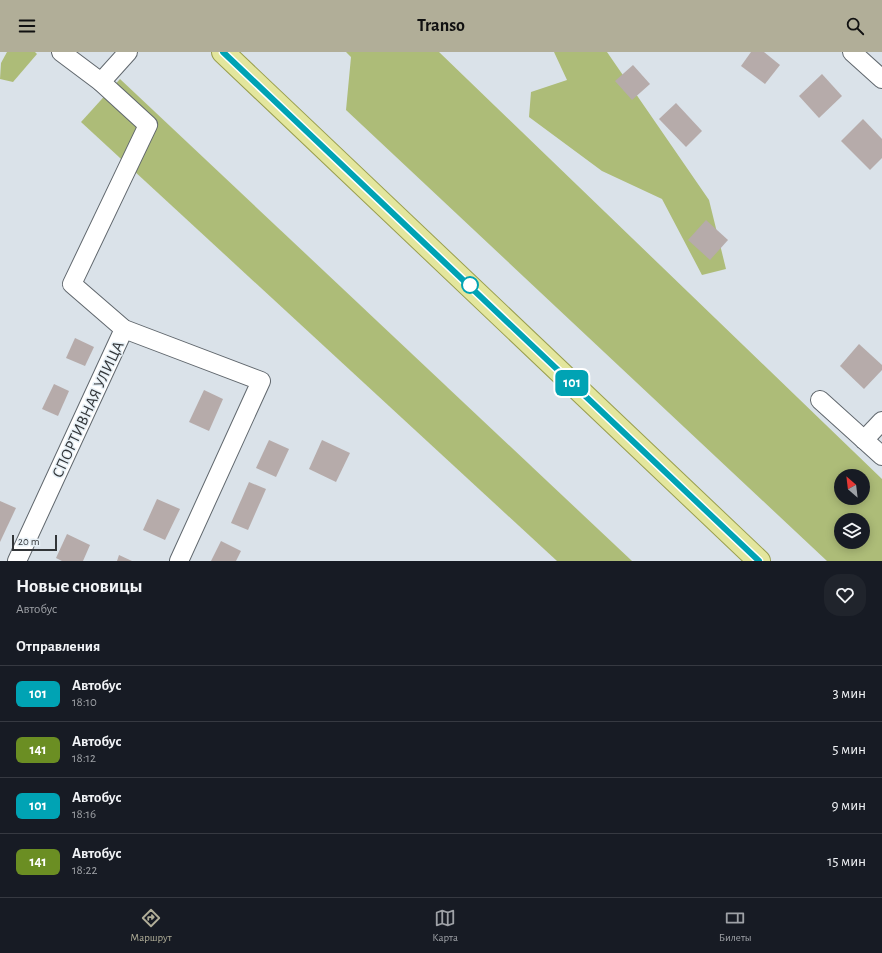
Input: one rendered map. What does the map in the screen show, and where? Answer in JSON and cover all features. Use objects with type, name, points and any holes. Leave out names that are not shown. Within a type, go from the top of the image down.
[{"type":"main road","points":[[223,52],[759,561]]},
{"type":"street","points":[[61,52],[102,82],[148,125],[72,284],[124,329]]},
{"type":"street","points":[[102,82],[128,52]]},
{"type":"street","points":[[852,52],[882,79]]},
{"type":"street","name":"СПОРТИВНАЯ УЛИЦА","points":[[17,561],[124,329],[261,381],[180,561]]},
{"type":"street","points":[[820,400],[882,456]]},
{"type":"street","points":[[864,440],[882,421]]},
{"type":"green space","points":[[7,52],[35,52],[37,54],[13,82],[0,79],[1,63]]},
{"type":"green space","points":[[346,52],[439,52],[882,479],[882,561],[827,561],[346,110],[351,57]]},
{"type":"green space","points":[[554,52],[607,52],[709,200],[726,269],[702,275],[662,199],[602,171],[529,117],[531,92],[567,80]]},
{"type":"green space","points":[[120,79],[632,561],[557,561],[81,122]]},
{"type":"building","points":[[751,52],[764,52],[780,65],[765,84],[741,66]]},
{"type":"building","points":[[633,65],[650,84],[632,100],[615,81]]},
{"type":"building","points":[[822,74],[842,96],[819,118],[799,96]]},
{"type":"building","points":[[676,103],[702,131],[686,147],[659,119]]},
{"type":"building","points":[[863,119],[882,139],[882,158],[870,170],[841,141]]},
{"type":"building","points":[[706,220],[728,240],[710,260],[688,240]]},
{"type":"building","points":[[75,338],[94,347],[85,366],[66,358]]},
{"type":"building","points":[[859,344],[882,365],[882,370],[864,389],[840,366]]},
{"type":"building","points":[[54,384],[69,391],[58,416],[42,409]]},
{"type":"building","points":[[204,390],[223,399],[209,431],[189,422]]},
{"type":"building","points":[[269,440],[289,449],[276,477],[256,468]]},
{"type":"building","points":[[322,440],[350,453],[336,482],[309,469]]},
{"type":"building","points":[[249,482],[266,489],[248,530],[231,523]]},
{"type":"building","points":[[157,499],[180,509],[165,540],[143,530]]},
{"type":"building","points":[[0,501],[16,508],[0,542]]},
{"type":"building","points":[[67,534],[90,545],[83,561],[62,561],[56,558]]},
{"type":"building","points":[[221,541],[241,551],[236,561],[211,561]]},
{"type":"building","points":[[119,555],[132,561],[117,561]]},
{"type":"bus line","name":"101","points":[[223,52],[759,561]]}]
